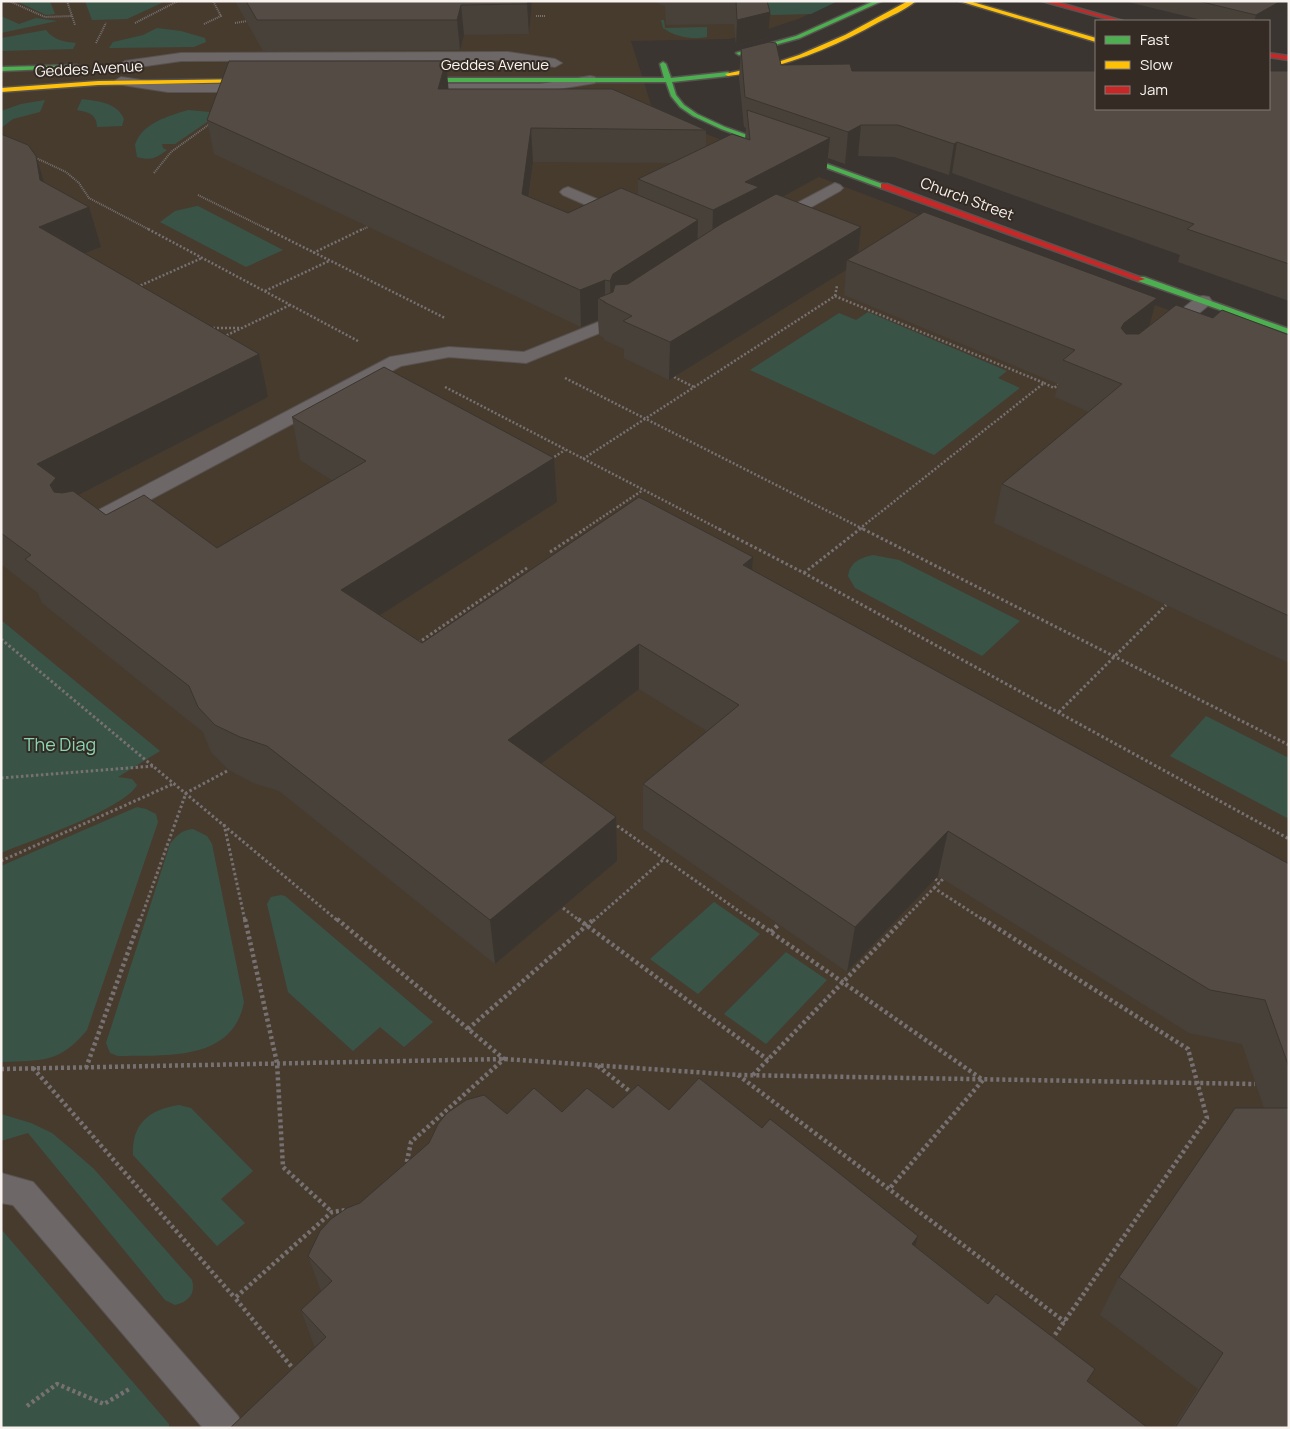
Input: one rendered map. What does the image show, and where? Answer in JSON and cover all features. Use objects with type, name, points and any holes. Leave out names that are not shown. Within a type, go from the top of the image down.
[{"type":"street","points":[[729,55],[798,37],[879,1]]},
{"type":"street","points":[[590,80],[668,80],[735,73],[794,60],[855,34],[913,1]]},
{"type":"street","points":[[962,1],[1095,40]]},
{"type":"street","points":[[1043,6],[1115,20]]},
{"type":"street","points":[[1043,6],[1095,26]]},
{"type":"street","points":[[1270,55],[1289,58]]},
{"type":"street","name":"Church Street","points":[[678,61],[657,63],[668,80],[673,96],[679,103],[700,117],[723,128],[1289,332]]},
{"type":"street","name":"Geddes Avenue","points":[[1,69],[90,66]]},
{"type":"street","name":"Geddes Avenue","points":[[1,90],[61,83],[119,81]]},
{"type":"lane","points":[[120,66],[181,57],[508,56],[560,63]]},
{"type":"lane","points":[[398,84],[540,88],[590,80]]},
{"type":"lane","points":[[119,81],[168,88],[276,84]]},
{"type":"lane","points":[[762,228],[835,188]]},
{"type":"lane","points":[[568,192],[639,223]]},
{"type":"lane","points":[[1151,342],[1203,301]]},
{"type":"lane","points":[[77,530],[396,361],[449,352],[526,358],[606,324]]},
{"type":"lane","points":[[1,1188],[22,1192],[226,1428]]},
{"type":"path","points":[[9,1],[45,17],[72,16]]},
{"type":"path","points":[[67,1],[75,25]]},
{"type":"path","points":[[135,23],[178,1]]},
{"type":"path","points":[[212,26],[202,26],[222,16],[213,1]]},
{"type":"path","points":[[536,16],[545,16]]},
{"type":"path","points":[[229,24],[247,21]]},
{"type":"path","points":[[94,46],[106,23]]},
{"type":"path","points":[[154,173],[164,158],[211,123]]},
{"type":"path","points":[[313,253],[368,227]]},
{"type":"path","points":[[129,291],[202,258]]},
{"type":"path","points":[[265,292],[329,261]]},
{"type":"path","points":[[583,458],[835,296],[837,286]]},
{"type":"path","points":[[835,296],[1054,388],[1061,382]]},
{"type":"path","points":[[217,340],[290,305]]},
{"type":"path","points":[[202,331],[210,327],[241,328]]},
{"type":"path","points":[[674,377],[694,387]]},
{"type":"path","points":[[1044,383],[804,573],[1289,839]]},
{"type":"path","points":[[549,460],[566,450]]},
{"type":"path","points":[[550,552],[643,490]]},
{"type":"path","points":[[863,528],[1289,745]]},
{"type":"path","points":[[416,644],[527,568]]},
{"type":"path","points":[[1059,712],[1166,605]]},
{"type":"path","points":[[1,639],[154,766],[176,782],[186,793],[504,1060]]},
{"type":"path","points":[[1,778],[154,766]]},
{"type":"path","points":[[86,1068],[186,793],[229,770]]},
{"type":"path","points":[[1,861],[176,782]]},
{"type":"path","points":[[608,820],[983,1080]]},
{"type":"path","points":[[224,823],[277,1063],[283,1167],[332,1212]]},
{"type":"path","points":[[468,1030],[664,859]]},
{"type":"path","points":[[753,1075],[942,880],[935,879]]},
{"type":"path","points":[[934,888],[1188,1049],[1207,1118],[1049,1344]]},
{"type":"path","points":[[562,908],[768,1060]]},
{"type":"path","points":[[770,932],[779,924]]},
{"type":"path","points":[[405,1176],[410,1142],[504,1060]]},
{"type":"path","points":[[1,1069],[504,1060],[738,1075],[1255,1084]]},
{"type":"path","points":[[597,1065],[633,1094]]},
{"type":"path","points":[[32,1068],[235,1298],[298,1374]]},
{"type":"path","points":[[738,1075],[1065,1322]]},
{"type":"path","points":[[890,1188],[983,1080]]},
{"type":"path","points":[[235,1298],[332,1212],[351,1209]]},
{"type":"path","points":[[27,1406],[56,1384],[104,1404],[136,1385],[167,1359]]},
{"type":"shaded area","points":[[1,1],[835,1],[801,18],[760,32],[729,39],[631,41],[654,114],[1289,356],[1289,1428],[1,1428]]},
{"type":"green space","points":[[16,1],[50,1],[55,14],[46,15]]},
{"type":"green space","points":[[85,1],[166,1],[127,19],[92,20]]},
{"type":"green space","points":[[767,1],[838,1],[811,14],[771,15]]},
{"type":"green space","points":[[1,16],[19,24],[36,18],[57,21],[1,33]]},
{"type":"green space","points":[[661,20],[664,20],[665,28],[707,27],[707,37],[690,38],[673,34],[663,28]]},
{"type":"green space","points":[[157,28],[181,31],[205,38],[206,42],[194,47],[109,48],[113,42],[143,35]]},
{"type":"green space","points":[[46,30],[56,38],[76,43],[73,49],[1,51],[1,38]]},
{"type":"green space","points":[[82,99],[107,104],[117,109],[124,119],[122,126],[97,127],[94,116],[77,110]]},
{"type":"green space","points":[[45,100],[40,112],[13,119],[1,128],[1,111],[21,104]]},
{"type":"green space","points":[[188,110],[210,112],[213,118],[175,144],[162,144],[163,148],[167,150],[156,157],[146,159],[137,157],[135,145],[144,131],[157,122]]},
{"type":"green space","points":[[198,206],[283,250],[246,267],[160,222],[175,211]]},
{"type":"green space","points":[[868,312],[1007,371],[998,378],[1020,388],[934,455],[750,370],[839,313],[856,320]]},
{"type":"green space","points":[[873,555],[899,560],[1020,621],[982,656],[855,588],[848,576],[851,567],[860,559]]},
{"type":"green space","name":"The Diag","points":[[1,620],[160,751],[118,777],[132,779],[137,785],[129,794],[114,804],[75,824],[1,853]]},
{"type":"green space","points":[[1206,716],[1289,758],[1289,819],[1170,756]]},
{"type":"green space","points":[[137,807],[156,814],[158,822],[87,1030],[68,1049],[58,1055],[39,1060],[1,1062],[1,866]]},
{"type":"green space","points":[[193,829],[207,836],[212,844],[244,1002],[237,1022],[226,1036],[212,1045],[195,1051],[176,1054],[118,1056],[110,1053],[106,1043],[170,844],[180,834]]},
{"type":"green space","points":[[285,896],[433,1022],[404,1047],[380,1027],[353,1051],[288,992],[267,904],[271,897]]},
{"type":"green space","points":[[714,902],[760,934],[698,994],[650,959]]},
{"type":"green space","points":[[786,952],[827,980],[766,1044],[724,1014]]},
{"type":"green space","points":[[179,1105],[191,1108],[253,1171],[221,1199],[245,1223],[217,1246],[133,1155],[135,1135],[144,1120],[168,1107]]},
{"type":"green space","points":[[1,1114],[31,1123],[52,1133],[94,1169],[192,1280],[193,1289],[190,1297],[184,1302],[175,1305],[165,1300],[28,1133],[1,1141]]},
{"type":"green space","points":[[1,1229],[169,1424],[169,1428],[1,1428]]},
{"type":"building","points":[[246,1],[528,1],[527,4],[461,5],[457,20],[257,20]]},
{"type":"building","points":[[736,1],[767,1],[770,12],[737,20]]},
{"type":"building","points":[[1198,1],[1281,1],[1256,15]]},
{"type":"building","points":[[769,42],[776,43],[781,65],[850,64],[852,71],[1095,71],[1095,110],[1270,110],[1270,71],[1289,71],[1289,264],[1187,229],[1194,224],[957,142],[954,144],[898,125],[861,125],[848,132],[745,97],[741,49]]},
{"type":"building","points":[[229,61],[446,61],[438,89],[612,89],[706,130],[531,128],[522,194],[568,213],[621,188],[698,220],[613,274],[610,281],[605,280],[580,290],[207,120]]},
{"type":"building","points":[[747,110],[830,138],[745,182],[759,187],[713,210],[638,179],[732,134],[750,140]]},
{"type":"building","points":[[1,134],[28,145],[36,156],[40,180],[89,207],[39,227],[259,354],[37,464],[56,478],[50,485],[54,492],[73,491],[106,515],[144,495],[217,548],[366,461],[292,417],[384,367],[554,458],[341,590],[422,643],[639,497],[753,557],[743,565],[1289,864],[1289,1067],[1265,1000],[1210,990],[948,831],[855,927],[643,784],[739,705],[639,644],[508,740],[616,817],[490,920],[267,746],[240,737],[215,725],[198,707],[189,686],[25,559],[31,555],[1,533]]},
{"type":"building","points":[[776,194],[861,227],[670,342],[623,321],[632,316],[598,298],[613,292],[615,285],[628,284],[721,224]]},
{"type":"building","points":[[924,212],[1157,298],[1124,323],[1121,328],[1126,334],[1139,334],[1176,305],[1213,318],[1222,310],[1289,335],[1289,616],[1002,484],[1122,384],[1063,360],[1075,350],[847,260]]},
{"type":"building","points":[[699,1078],[762,1128],[770,1119],[918,1236],[912,1244],[988,1304],[996,1294],[1095,1369],[1087,1381],[1148,1428],[230,1428],[326,1337],[301,1310],[332,1281],[308,1256],[320,1231],[331,1219],[347,1208],[360,1203],[429,1143],[438,1124],[447,1113],[466,1100],[484,1095],[507,1114],[534,1088],[562,1112],[587,1088],[613,1108],[638,1085],[669,1110]]},
{"type":"building","points":[[1235,1108],[1289,1108],[1289,1428],[1175,1428],[1223,1353],[1119,1277]]},
{"type":"traffic: fast","points":[[739,53],[798,37],[879,1]]},
{"type":"traffic: fast","points":[[663,64],[673,95],[682,106],[695,115],[723,128],[884,186]]},
{"type":"traffic: fast","points":[[1,69],[75,66]]},
{"type":"traffic: fast","points":[[410,80],[668,80],[728,74]]},
{"type":"traffic: fast","points":[[1141,279],[1289,332]]},
{"type":"traffic: slow","points":[[728,74],[753,70],[801,57],[847,37],[913,1]]},
{"type":"traffic: slow","points":[[962,1],[1095,40]]},
{"type":"traffic: slow","points":[[1,90],[98,83],[260,81]]},
{"type":"traffic: jam","points":[[1045,1],[1116,20]]},
{"type":"traffic: jam","points":[[1270,55],[1289,58]]},
{"type":"traffic: jam","points":[[884,186],[1141,279]]}]
